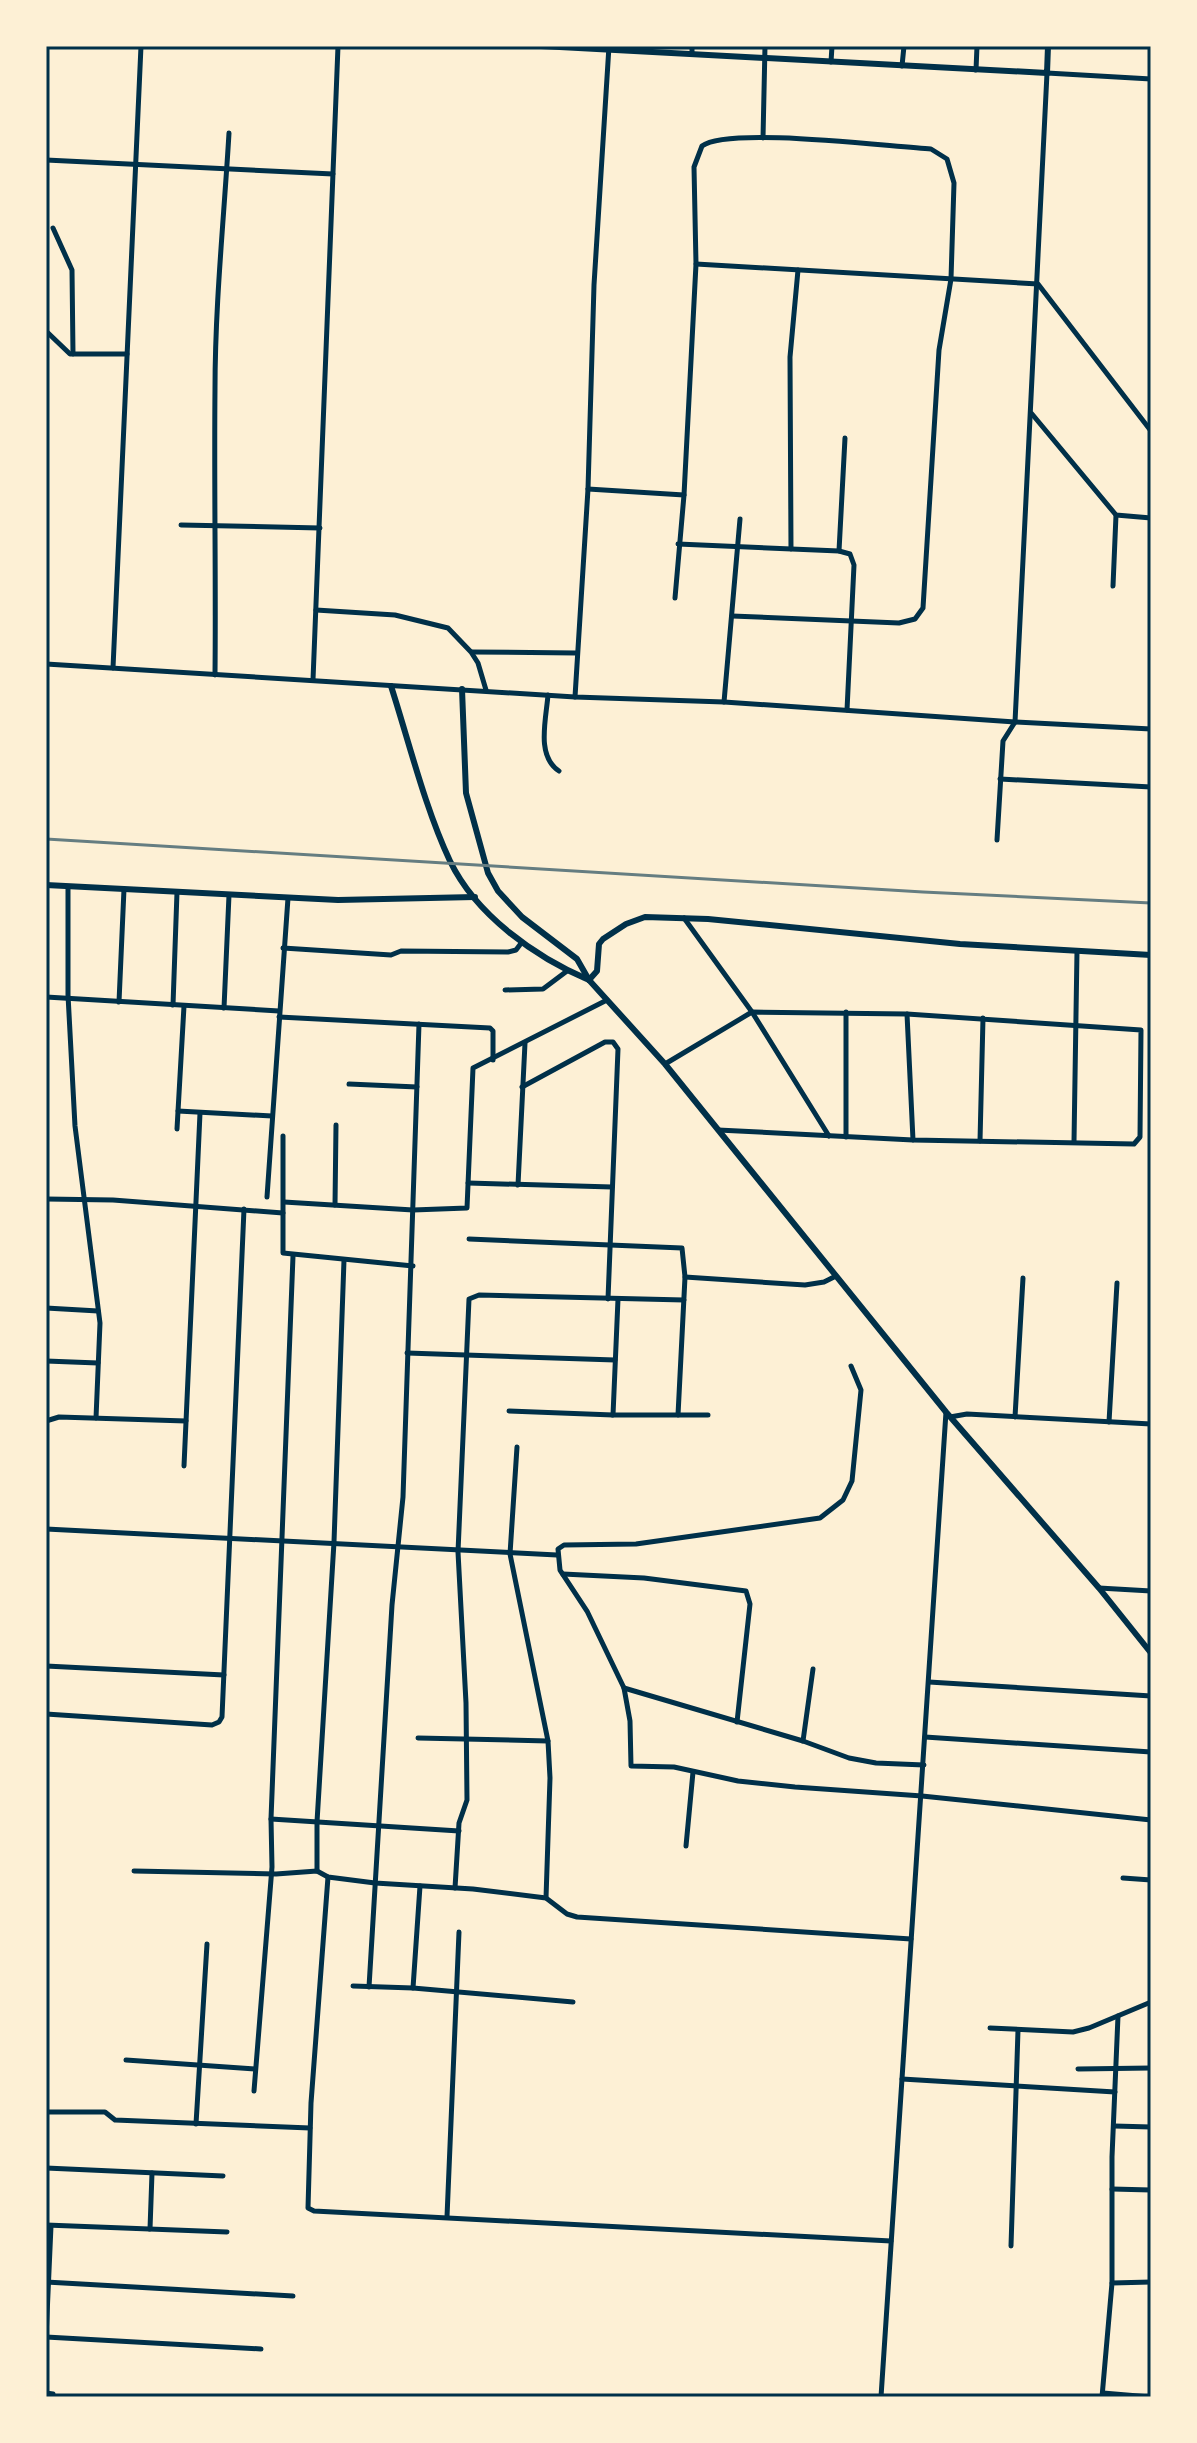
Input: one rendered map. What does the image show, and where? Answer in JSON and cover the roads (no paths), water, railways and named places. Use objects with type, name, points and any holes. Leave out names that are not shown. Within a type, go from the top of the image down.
[{"type":"street","points":[[113,668],[141,46]]},
{"type":"street","points":[[313,680],[338,46]]},
{"type":"street","points":[[544,46],[1151,79]]},
{"type":"street","points":[[692,46],[692,54]]},
{"type":"street","points":[[763,138],[765,46]]},
{"type":"street","points":[[831,62],[832,46]]},
{"type":"street","points":[[902,66],[904,46]]},
{"type":"street","points":[[976,70],[977,46]]},
{"type":"street","points":[[997,840],[1003,741],[1015,722],[1048,46]]},
{"type":"street","points":[[575,697],[588,489],[594,285],[609,48]]},
{"type":"street","points":[[215,675],[216,345],[229,133]]},
{"type":"street","points":[[675,598],[684,495],[696,264],[694,167],[702,146],[720,139],[763,138],[931,149],[942,153],[951,166],[954,183],[951,279],[939,350],[925,604],[915,619],[908,622],[732,616]]},
{"type":"street","points":[[46,160],[333,174]]},
{"type":"street","points":[[53,228],[72,270],[73,354]]},
{"type":"street","points":[[696,264],[1038,284],[1151,431]]},
{"type":"street","points":[[791,549],[790,357],[798,270]]},
{"type":"street","points":[[46,331],[73,354],[127,354]]},
{"type":"street","points":[[1031,412],[1116,515],[1113,586]]},
{"type":"street","points":[[839,551],[845,438]]},
{"type":"street","points":[[588,489],[684,495]]},
{"type":"street","points":[[1116,515],[1151,518]]},
{"type":"street","points":[[724,702],[740,519]]},
{"type":"street","points":[[181,525],[320,528]]},
{"type":"street","points":[[678,544],[850,554],[854,565],[847,710]]},
{"type":"street","points":[[316,610],[395,615],[448,628],[471,652],[482,670],[486,690]]},
{"type":"street","points":[[471,652],[576,653]]},
{"type":"street","points":[[46,664],[1151,729]]},
{"type":"street","points":[[391,686],[424,791],[451,863],[496,920],[567,971],[589,980]]},
{"type":"street","points":[[462,689],[466,793],[488,873],[498,891],[522,917],[577,959],[589,980],[665,1064],[948,1414],[1099,1588],[1151,1653]]},
{"type":"street","points":[[548,695],[544,753],[550,765],[559,771]]},
{"type":"street","points":[[1000,779],[1151,787]]},
{"type":"street","points":[[46,885],[338,900],[475,897]]},
{"type":"street","points":[[68,887],[68,999],[75,1126],[98,1311],[96,1418]]},
{"type":"street","points":[[119,1002],[124,889]]},
{"type":"street","points":[[173,1005],[177,892]]},
{"type":"street","points":[[224,1008],[229,895]]},
{"type":"street","points":[[267,1197],[288,898]]},
{"type":"street","points":[[589,980],[597,971],[599,944],[614,932],[645,917],[960,944],[1151,955]]},
{"type":"street","points":[[684,918],[752,1012],[829,1136]]},
{"type":"street","points":[[283,948],[391,955],[401,951],[508,952],[516,950],[523,941]]},
{"type":"street","points":[[1074,1142],[1077,951]]},
{"type":"street","points":[[505,990],[543,989],[567,971]]},
{"type":"street","points":[[46,997],[490,1028],[493,1031],[493,1060]]},
{"type":"street","points":[[284,1202],[413,1210],[467,1208],[472,1071],[476,1065],[493,1060],[607,1000]]},
{"type":"street","points":[[177,1129],[184,1006]]},
{"type":"street","points":[[665,1064],[752,1012],[907,1014],[1141,1030],[1139,1142],[913,1140],[718,1130]]},
{"type":"street","points":[[846,1012],[846,1137]]},
{"type":"street","points":[[907,1014],[913,1140]]},
{"type":"street","points":[[980,1141],[983,1018]]},
{"type":"street","points":[[369,1987],[397,1547],[403,1497],[419,1024]]},
{"type":"street","points":[[522,1087],[605,1042],[611,1041],[616,1045],[619,1055],[608,1299]]},
{"type":"street","points":[[518,1185],[525,1043]]},
{"type":"street","points":[[349,1084],[417,1087]]},
{"type":"street","points":[[178,1111],[272,1116]]},
{"type":"street","points":[[184,1466],[200,1113]]},
{"type":"street","points":[[335,1205],[336,1125]]},
{"type":"street","points":[[283,1136],[282,1250],[285,1255],[413,1266]]},
{"type":"street","points":[[468,1183],[612,1187]]},
{"type":"street","points":[[46,1199],[283,1213]]},
{"type":"street","points":[[46,1714],[212,1725],[222,1717],[244,1209]]},
{"type":"street","points":[[469,1239],[681,1247],[685,1277],[678,1415]]},
{"type":"street","points":[[254,2091],[272,1874],[271,1819],[293,1256]]},
{"type":"street","points":[[317,1871],[317,1822],[334,1542],[344,1260]]},
{"type":"street","points":[[685,1277],[805,1285],[836,1276]]},
{"type":"street","points":[[1015,1417],[1023,1278]]},
{"type":"street","points":[[1109,1422],[1117,1283]]},
{"type":"street","points":[[455,1888],[459,1831],[467,1800],[466,1703],[458,1552],[468,1302],[471,1297],[479,1295],[684,1300]]},
{"type":"street","points":[[613,1415],[618,1299]]},
{"type":"street","points":[[46,1308],[98,1311]]},
{"type":"street","points":[[407,1353],[615,1360]]},
{"type":"street","points":[[46,1361],[98,1363]]},
{"type":"street","points":[[851,1366],[861,1390],[852,1481],[843,1500],[818,1519],[636,1544],[564,1545],[559,1548],[557,1555],[562,1574],[587,1611],[624,1688],[630,1721],[631,1766],[666,1766],[738,1781],[795,1787],[922,1796],[1151,1820]]},
{"type":"street","points":[[509,1411],[708,1415]]},
{"type":"street","points":[[948,1414],[1151,1424]]},
{"type":"street","points":[[881,2397],[948,1414]]},
{"type":"street","points":[[46,1421],[59,1417],[186,1421]]},
{"type":"street","points":[[517,1447],[510,1554],[548,1741],[550,1778],[546,1898]]},
{"type":"street","points":[[46,1529],[557,1555]]},
{"type":"street","points":[[562,1574],[644,1578],[745,1590],[750,1604],[737,1722]]},
{"type":"street","points":[[1099,1588],[1151,1591]]},
{"type":"street","points":[[46,1666],[224,1675]]},
{"type":"street","points":[[803,1741],[813,1669]]},
{"type":"street","points":[[929,1682],[1151,1696]]},
{"type":"street","points":[[624,1688],[864,1762],[924,1765]]},
{"type":"street","points":[[925,1737],[1151,1752]]},
{"type":"street","points":[[418,1738],[548,1741]]},
{"type":"street","points":[[686,1846],[693,1772]]},
{"type":"street","points":[[271,1819],[459,1831]]},
{"type":"street","points":[[134,1871],[272,1874],[317,1871],[328,1877],[375,1883],[546,1898],[567,1914],[577,1917],[911,1939]]},
{"type":"street","points":[[328,1877],[310,2128],[308,2208],[314,2211],[891,2241]]},
{"type":"street","points":[[1123,1878],[1151,1880]]},
{"type":"street","points":[[413,1988],[420,1886]]},
{"type":"street","points":[[447,2217],[459,1932]]},
{"type":"street","points":[[196,2124],[207,1944]]},
{"type":"street","points":[[353,1986],[573,2002]]},
{"type":"street","points":[[990,2028],[1073,2032],[1151,2002]]},
{"type":"street","points":[[1118,2016],[1112,2283],[1103,2395],[1150,2397]]},
{"type":"street","points":[[1011,2246],[1018,2030]]},
{"type":"street","points":[[126,2060],[255,2069]]},
{"type":"street","points":[[1078,2069],[1151,2068]]},
{"type":"street","points":[[902,2079],[1115,2092]]},
{"type":"street","points":[[46,2112],[105,2112],[115,2120],[310,2128]]},
{"type":"street","points":[[1114,2126],[1151,2127]]},
{"type":"street","points":[[46,2168],[223,2176]]},
{"type":"street","points":[[150,2229],[152,2173]]},
{"type":"street","points":[[1112,2189],[1151,2190]]},
{"type":"street","points":[[227,2232],[49,2226],[46,2338],[261,2349]]},
{"type":"street","points":[[48,2282],[293,2296]]},
{"type":"street","points":[[1112,2283],[1151,2282]]},
{"type":"railway","points":[[46,839],[1151,903]]}]
